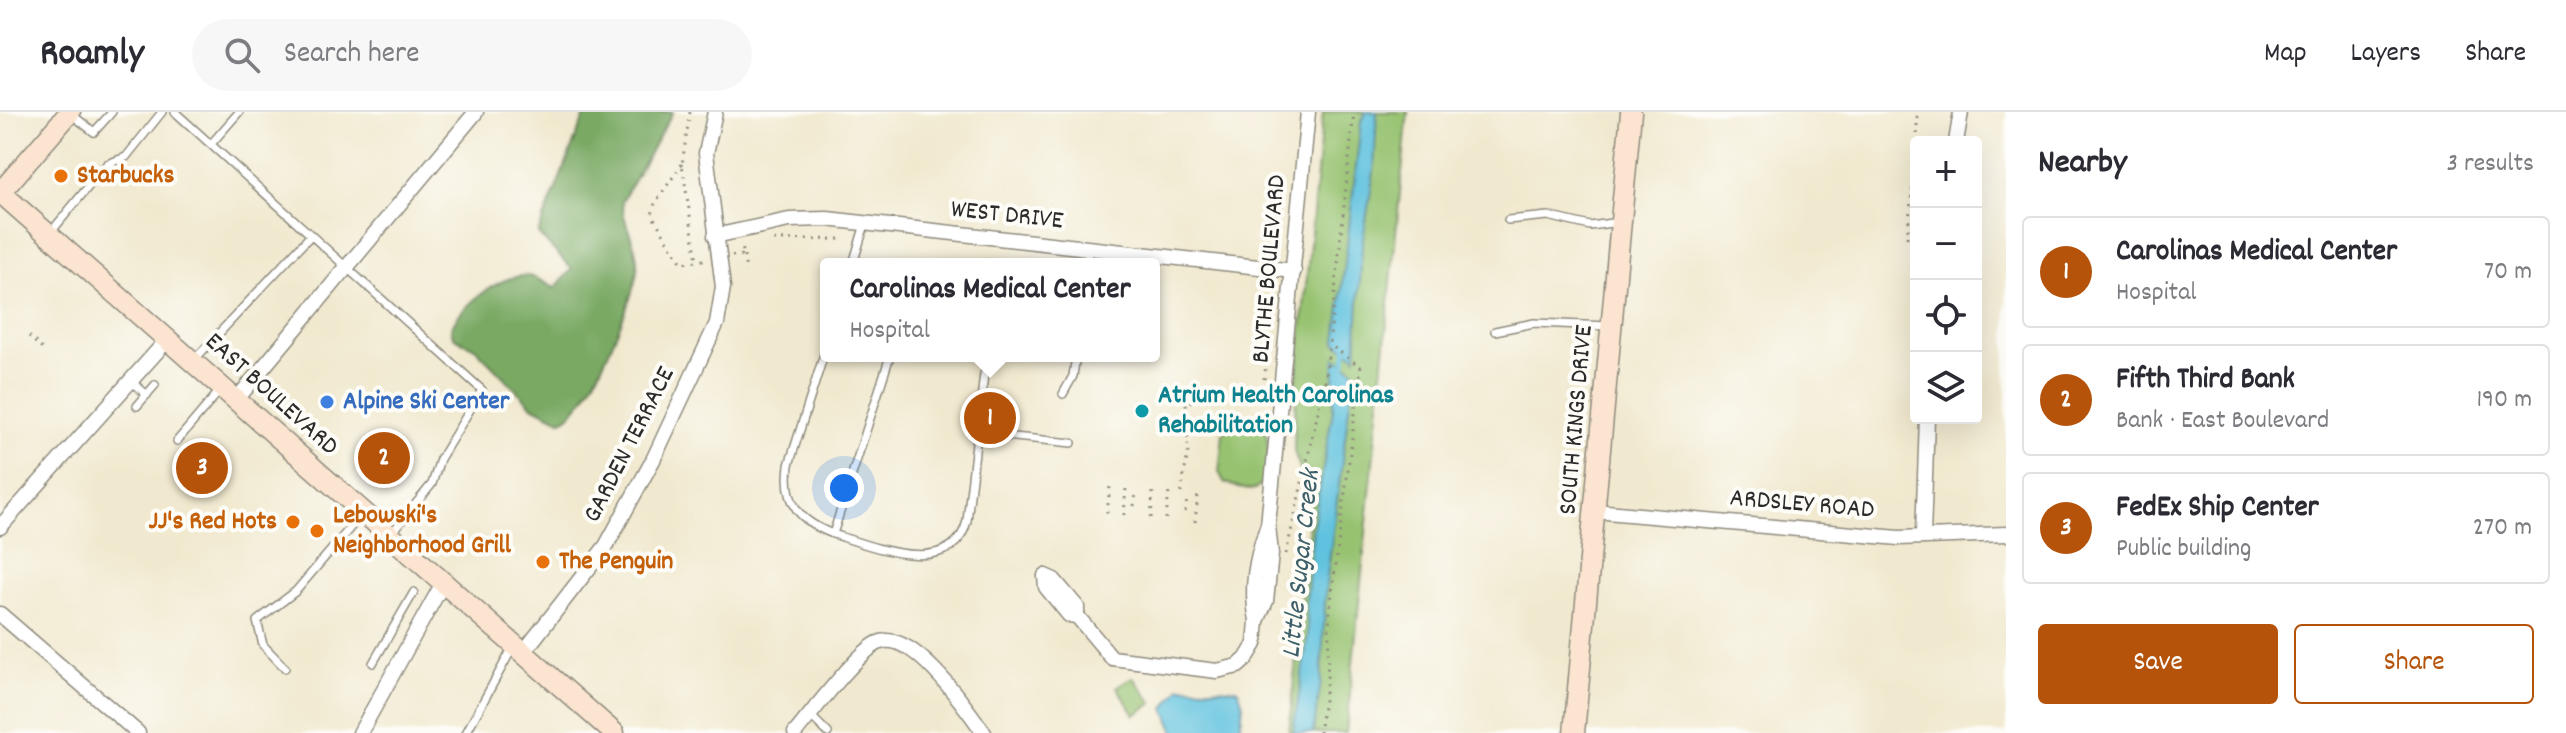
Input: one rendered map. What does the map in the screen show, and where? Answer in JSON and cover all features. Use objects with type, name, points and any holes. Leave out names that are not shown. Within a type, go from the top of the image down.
[{"type":"street","points":[[0,193],[70,112]]},
{"type":"street","points":[[230,393],[348,268],[476,112]]},
{"type":"street","name":"GARDEN TERRACE","points":[[519,649],[606,546],[653,460],[717,323],[723,287],[706,153],[715,112]]},
{"type":"street","name":"BLYTHE BOULEVARD","points":[[1077,616],[1112,658],[1217,671],[1238,666],[1255,644],[1257,621],[1266,601],[1271,554],[1268,525],[1308,112]]},
{"type":"street","name":"SOUTH KINGS DRIVE","points":[[1574,733],[1631,112]]},
{"type":"street","points":[[1957,136],[1961,112]]},
{"type":"street","name":"EAST BOULEVARD","points":[[0,193],[614,733]]},
{"type":"street","name":"WEST DRIVE","points":[[715,236],[789,220],[865,224],[1088,257]]},
{"type":"street","name":"WEST DRIVE","points":[[1160,262],[1294,271]]},
{"type":"street","points":[[0,527],[168,339]]},
{"type":"street","points":[[1923,536],[1927,424]]},
{"type":"street","name":"ARDSLEY ROAD","points":[[1595,511],[1848,534],[2006,534]]},
{"type":"street","points":[[360,733],[443,583]]},
{"type":"street","points":[[0,614],[138,733]]},
{"type":"street","points":[[795,733],[870,648],[891,640],[907,645],[931,668],[984,733]]},
{"type":"lane","points":[[70,112],[94,132],[112,112]]},
{"type":"lane","points":[[48,234],[107,164],[126,157],[162,112]]},
{"type":"lane","points":[[175,112],[482,390],[440,459],[432,484],[389,535]]},
{"type":"lane","points":[[211,144],[239,112]]},
{"type":"lane","points":[[1623,112],[1631,112]]},
{"type":"lane","points":[[1508,220],[1548,216],[1590,226],[1621,221]]},
{"type":"lane","points":[[855,258],[865,224]]},
{"type":"lane","points":[[194,361],[311,235]]},
{"type":"lane","points":[[1495,331],[1534,323],[1611,326]]},
{"type":"lane","points":[[822,362],[789,465],[787,483],[790,499],[800,517],[833,534],[876,548],[910,553],[940,553],[951,548],[959,540],[967,521],[984,374]]},
{"type":"lane","points":[[833,534],[888,362]]},
{"type":"lane","points":[[1063,394],[1073,376],[1075,362]]},
{"type":"lane","points":[[131,381],[147,395]]},
{"type":"lane","points":[[137,406],[155,385]]},
{"type":"lane","points":[[177,441],[230,393]]},
{"type":"lane","points":[[977,433],[1072,443]]},
{"type":"lane","points":[[285,668],[263,645],[257,621],[296,591],[363,512]]},
{"type":"lane","points":[[373,663],[414,592]]},
{"type":"lane","points":[[466,733],[519,649]]},
{"type":"lane","points":[[810,715],[828,733]]},
{"type":"path","points":[[690,112],[682,164],[697,261]]},
{"type":"path","points":[[1282,562],[1321,406],[1354,112]]},
{"type":"path","points":[[1917,136],[1917,117],[1922,112]]},
{"type":"path","points":[[682,164],[655,203],[652,215],[679,261],[708,260]]},
{"type":"path","points":[[1907,238],[1910,208]]},
{"type":"path","points":[[689,212],[700,210]]},
{"type":"path","points":[[772,240],[840,239]]},
{"type":"path","points":[[741,241],[746,272]]},
{"type":"path","points":[[732,256],[744,255]]},
{"type":"path","points":[[1181,493],[1188,452],[1186,402],[1262,395],[1271,321]]},
{"type":"path","points":[[29,336],[44,351]]},
{"type":"path","points":[[1319,733],[1327,680],[1330,609],[1361,367],[1330,345]]},
{"type":"path","points":[[1107,513],[1110,486]]},
{"type":"path","points":[[1124,515],[1126,488]]},
{"type":"path","points":[[1151,518],[1153,491]]},
{"type":"path","points":[[1166,519],[1169,492]]},
{"type":"path","points":[[1134,506],[1136,493]]},
{"type":"path","points":[[1195,522],[1198,495]]},
{"type":"path","points":[[1185,512],[1187,499]]},
{"type":"green space","points":[[586,112],[673,112],[622,201],[637,262],[628,306],[608,354],[583,399],[571,414],[560,420],[532,406],[475,348],[453,337],[451,328],[474,300],[497,284],[521,276],[535,278],[555,288],[572,269],[538,234]]},
{"type":"green space","points":[[1323,112],[1408,112],[1346,733],[1289,733],[1311,501],[1294,451],[1296,387]]},
{"type":"green space","points":[[1252,425],[1264,429],[1268,461],[1260,485],[1247,490],[1224,482],[1219,472],[1223,433],[1231,426]]},
{"type":"green space","points":[[1133,677],[1153,703],[1135,715],[1117,687]]},
{"type":"water","points":[[1366,112],[1377,112],[1374,171],[1362,246],[1356,357],[1336,342],[1361,122]]},
{"type":"water","points":[[1335,357],[1354,370],[1326,585],[1321,682],[1313,733],[1293,733],[1308,636],[1306,605],[1313,526],[1333,410]]},
{"type":"water","points":[[1180,687],[1238,689],[1243,704],[1240,733],[1175,733],[1165,708]]},
{"type":"waterway","name":"Little Sugar Creek","points":[[1344,369],[1347,344]]},
{"type":"place","name":"Starbucks","points":[[61,176]]},
{"type":"place","name":"Alpine Ski Center","points":[[327,402]]},
{"type":"place","name":"Atrium Health Carolinas Rehabilitation","points":[[1142,411]]},
{"type":"place","name":"Carolinas Medical Center","points":[[990,418]]},
{"type":"place","name":"Fifth Third Bank","points":[[384,458]]},
{"type":"place","name":"FedEx Ship Center","points":[[202,468]]},
{"type":"place","name":"JJ's Red Hots","points":[[293,522]]},
{"type":"place","name":"Lebowski's Neighborhood Grill","points":[[317,531]]},
{"type":"place","name":"The Penguin","points":[[543,562]]}]
